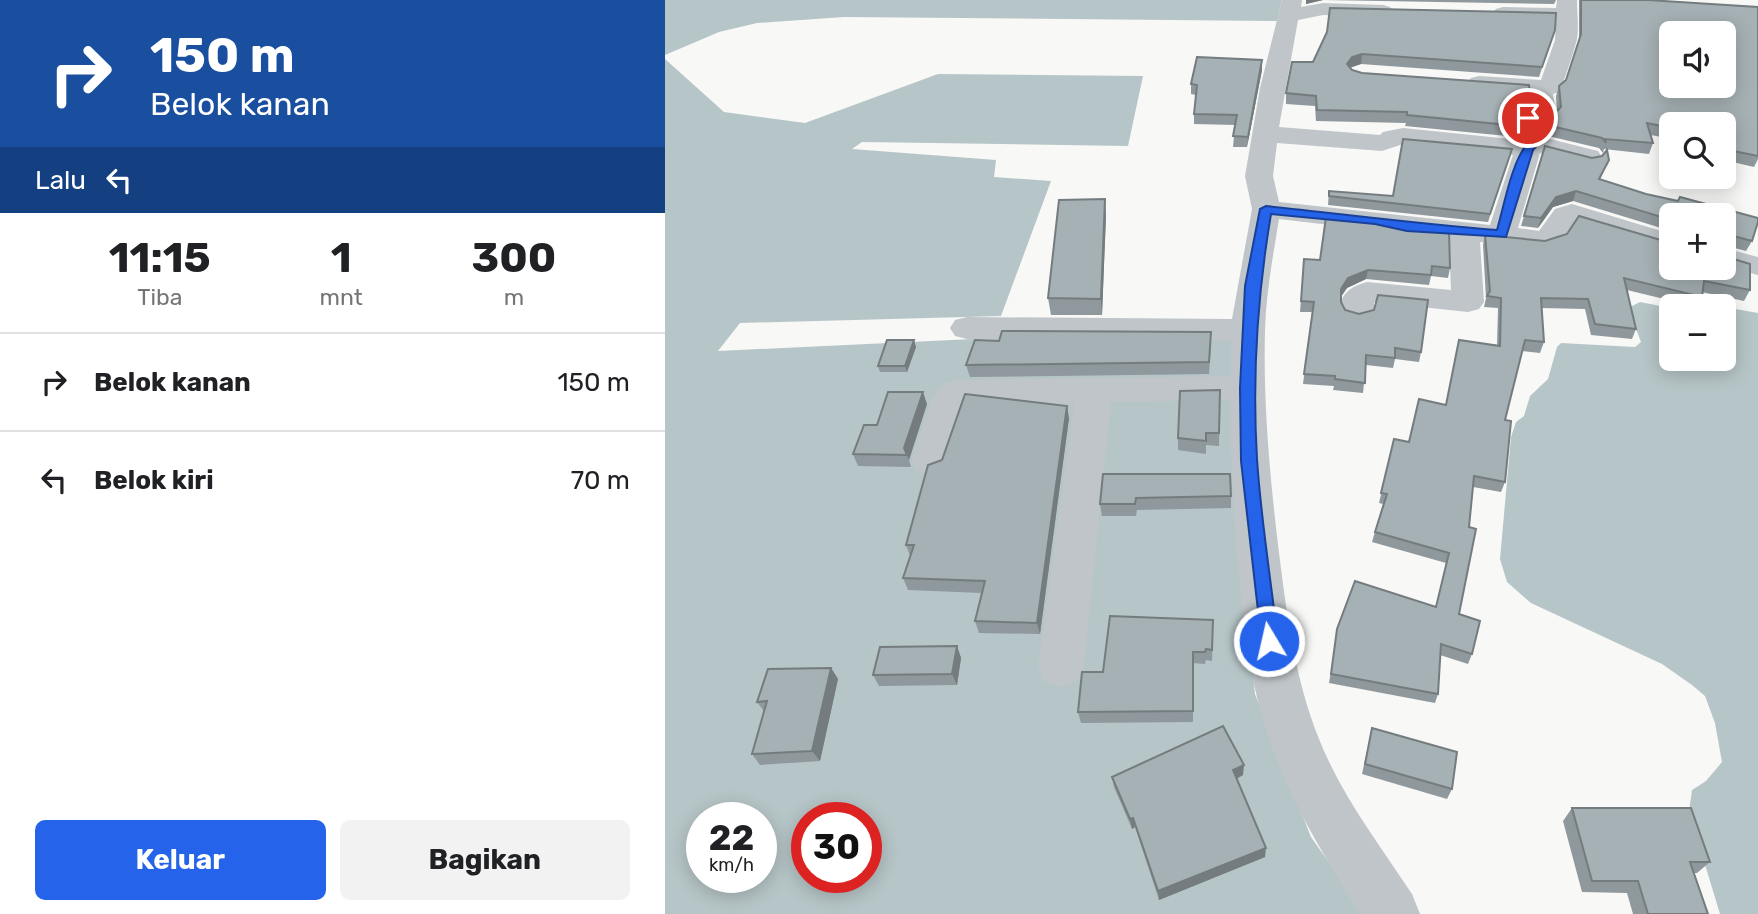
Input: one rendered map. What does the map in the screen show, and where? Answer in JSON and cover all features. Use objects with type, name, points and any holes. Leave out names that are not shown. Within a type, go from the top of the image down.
[{"type":"street","points":[[1392,914],[1322,803],[1296,745],[1277,687],[1265,618],[1249,461],[1248,330],[1252,286],[1266,209],[1259,176],[1272,88],[1290,7],[1409,12]]},
{"type":"street","points":[[1452,80],[1551,87],[1558,58],[1566,40],[1567,7],[1485,13]]},
{"type":"street","points":[[1502,234],[1531,146],[1528,118],[1533,114],[1543,115],[1540,87]]},
{"type":"street","points":[[1265,134],[1382,143],[1392,137],[1403,136],[1531,146],[1589,156]]},
{"type":"street","points":[[1266,209],[1547,239],[1565,215],[1572,213],[1659,239]]},
{"type":"street","points":[[1358,312],[1358,297],[1367,292],[1468,302],[1464,232]]},
{"type":"street","points":[[1736,260],[1758,266]]},
{"type":"street","points":[[967,328],[1248,330]]},
{"type":"street","points":[[930,461],[950,398],[958,392],[1247,388]]},
{"type":"street","points":[[1061,666],[1093,397],[1098,391]]},
{"type":"shaded area","points":[[665,0],[1282,0],[1277,21],[844,17],[757,23],[719,32],[665,55]]},
{"type":"shaded area","points":[[665,59],[724,112],[805,123],[938,74],[1143,76],[1128,146],[862,142],[852,149],[996,160],[994,177],[1051,181],[1001,316],[740,323],[718,351],[973,339],[1235,337],[1239,536],[1255,694],[1311,837],[1365,914],[665,914]]},
{"type":"shaded area","points":[[1640,302],[1659,306],[1659,371],[1736,371],[1736,309],[1758,313],[1758,914],[1720,914],[1689,812],[1692,790],[1706,781],[1722,762],[1715,723],[1705,696],[1662,664],[1531,603],[1507,582],[1500,559],[1511,437],[1516,422],[1524,416],[1530,396],[1548,379],[1557,347],[1561,343],[1635,347],[1641,342],[1630,313],[1632,306]]},
{"type":"building","points":[[1581,0],[1648,0],[1758,7],[1758,156],[1736,151],[1736,112],[1659,112],[1659,126],[1647,123],[1653,143],[1605,139],[1606,143],[1602,138],[1551,126],[1548,114],[1555,113],[1561,107],[1559,86],[1566,80],[1581,34]]},
{"type":"building","points":[[1330,8],[1556,13],[1555,30],[1542,67],[1362,54],[1352,57],[1347,64],[1352,70],[1362,73],[1529,85],[1530,95],[1515,108],[1519,126],[1407,115],[1407,112],[1317,110],[1316,96],[1286,93],[1292,62],[1313,62],[1327,32]]},
{"type":"building","points":[[1197,57],[1262,60],[1248,137],[1233,136],[1237,115],[1194,114],[1197,85],[1191,84]]},
{"type":"building","points":[[1403,139],[1512,149],[1490,214],[1329,196],[1329,191],[1393,196]]},
{"type":"building","points":[[1545,146],[1592,158],[1602,156],[1607,150],[1609,160],[1599,179],[1646,194],[1678,201],[1680,197],[1702,203],[1659,203],[1659,216],[1576,191],[1556,197],[1541,218],[1524,216]]},
{"type":"building","points":[[1105,199],[1101,299],[1048,298],[1059,200]]},
{"type":"building","points":[[1736,212],[1758,218],[1752,241],[1736,237]]},
{"type":"building","points":[[1579,216],[1659,239],[1659,280],[1736,280],[1736,260],[1750,264],[1750,290],[1704,281],[1702,294],[1690,294],[1624,278],[1636,329],[1595,324],[1588,299],[1541,298],[1544,342],[1525,340],[1505,420],[1511,421],[1505,482],[1474,476],[1469,527],[1476,529],[1459,614],[1480,621],[1472,654],[1441,644],[1438,694],[1331,674],[1337,629],[1355,581],[1436,607],[1449,553],[1375,532],[1387,494],[1381,493],[1394,439],[1409,442],[1419,399],[1446,405],[1459,340],[1500,346],[1501,298],[1487,296],[1490,291],[1485,235],[1545,241],[1567,234]]},
{"type":"building","points":[[1326,217],[1449,232],[1450,268],[1432,266],[1431,275],[1368,270],[1348,278],[1341,289],[1341,302],[1345,310],[1359,314],[1374,310],[1378,295],[1428,300],[1421,352],[1395,348],[1395,358],[1366,355],[1365,383],[1335,379],[1335,376],[1304,374],[1314,302],[1301,301],[1304,259],[1320,260]]},
{"type":"building","points":[[1002,331],[1211,332],[1209,362],[966,365],[975,340],[999,341]]},
{"type":"building","points":[[887,340],[914,340],[905,366],[878,366]]},
{"type":"building","points":[[1220,390],[1219,433],[1206,433],[1206,441],[1178,438],[1180,391]]},
{"type":"building","points":[[888,392],[923,392],[904,448],[907,455],[853,454],[864,425],[877,425]]},
{"type":"building","points":[[965,394],[1067,406],[1037,623],[975,621],[985,581],[903,578],[914,545],[906,545],[928,465],[942,460]]},
{"type":"building","points":[[1103,474],[1230,474],[1231,496],[1136,498],[1135,504],[1100,504]]},
{"type":"building","points":[[1110,616],[1213,620],[1212,650],[1193,652],[1193,711],[1078,712],[1082,672],[1103,672]]},
{"type":"building","points":[[957,646],[952,674],[873,675],[880,647]]},
{"type":"building","points":[[831,668],[812,751],[752,754],[767,701],[757,702],[768,669]]},
{"type":"building","points":[[1223,726],[1244,765],[1233,770],[1266,848],[1158,891],[1133,818],[1130,819],[1112,777]]},
{"type":"building","points":[[1372,728],[1457,752],[1452,789],[1365,764]]},
{"type":"building","points":[[1572,808],[1691,808],[1710,862],[1690,862],[1708,914],[1648,914],[1638,881],[1592,881]]},
{"type":"route","points":[[1269,641],[1249,461],[1247,388],[1252,286],[1266,209],[1375,220],[1407,227],[1502,234],[1518,177],[1528,149],[1534,143],[1528,118]]}]
